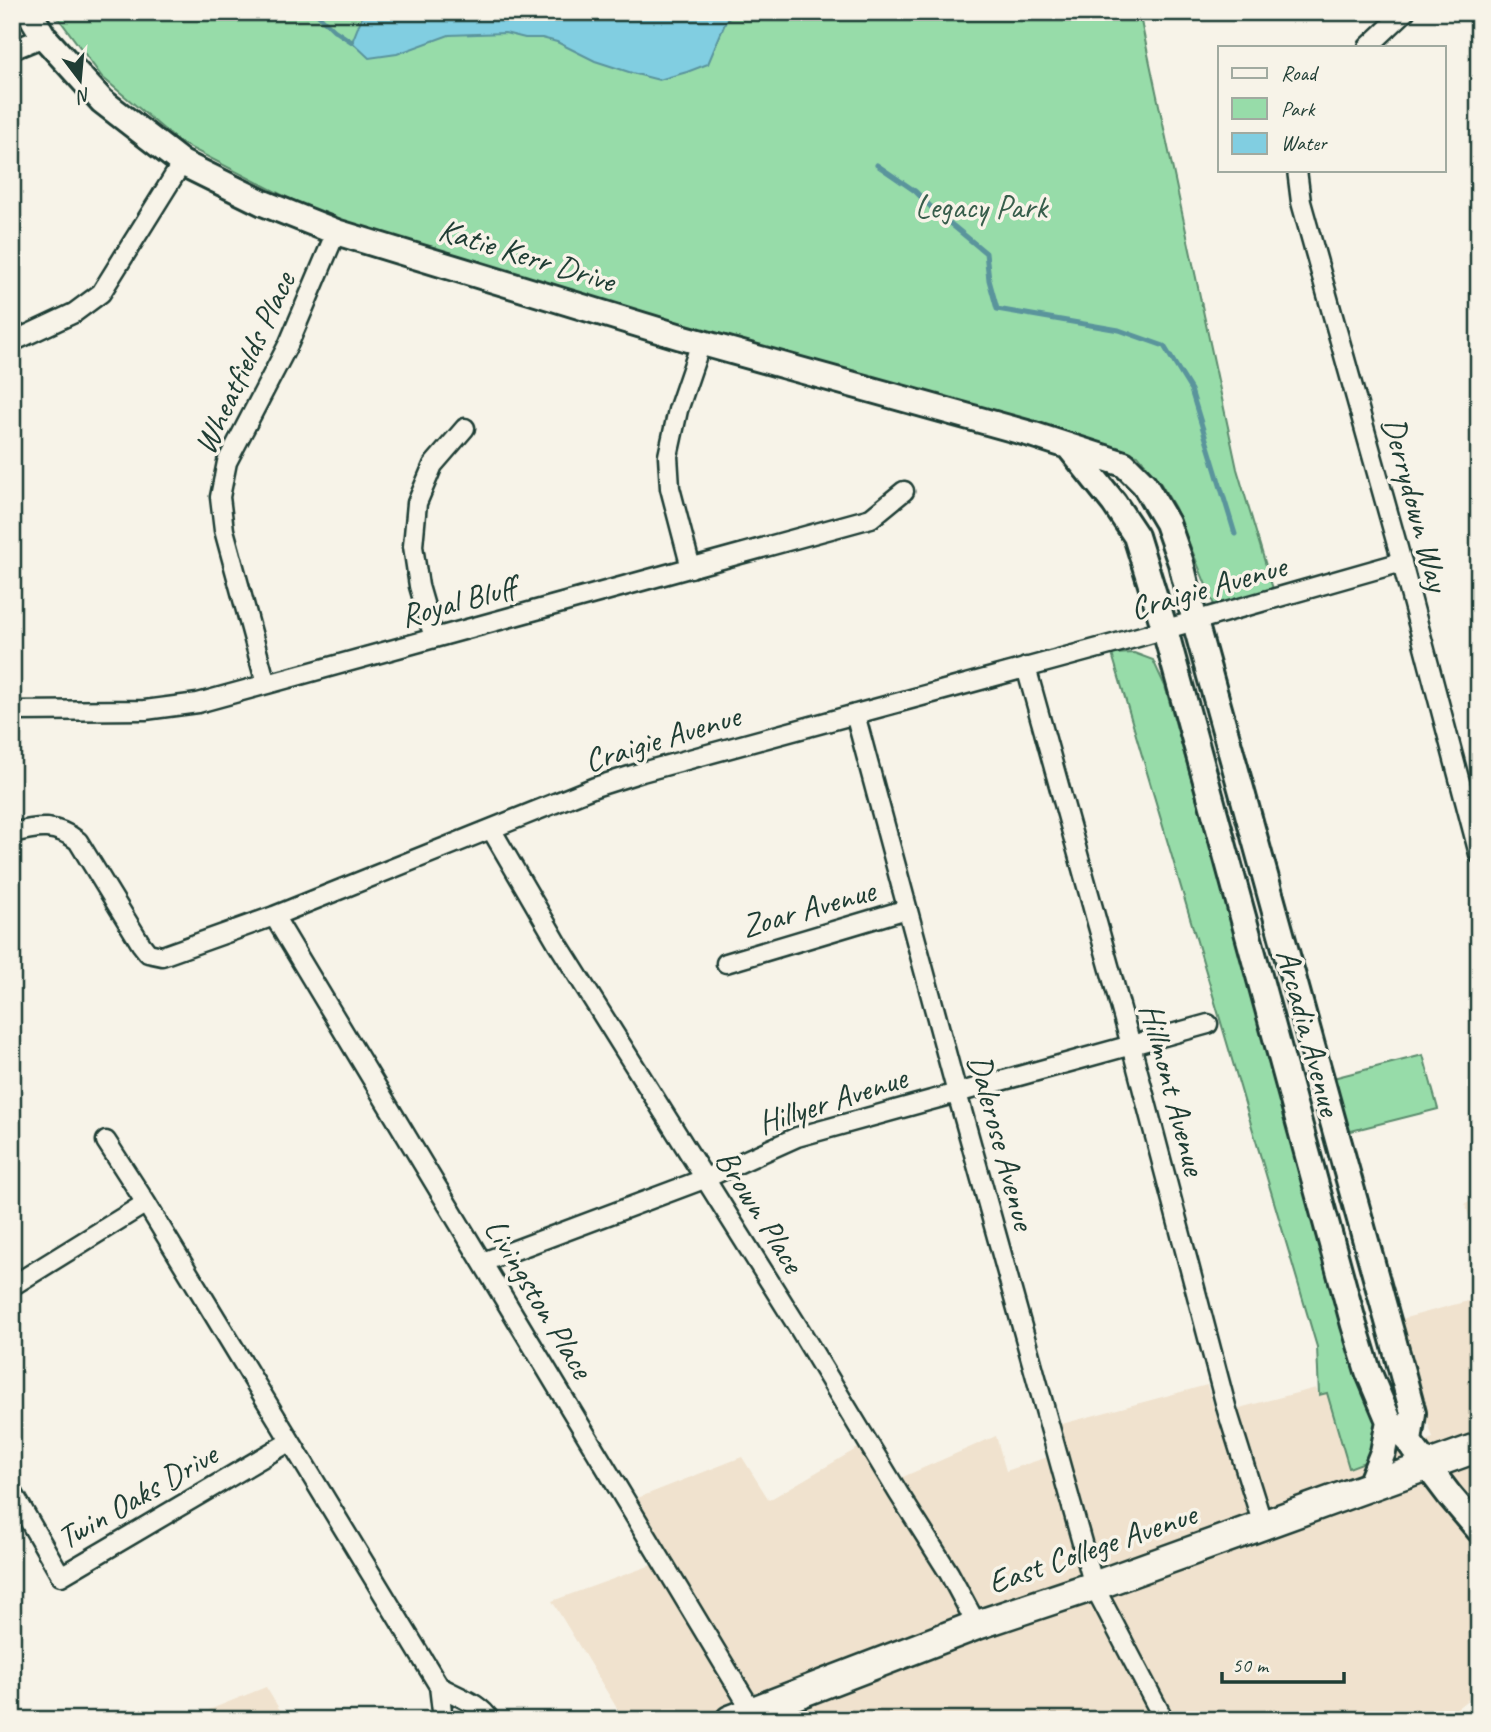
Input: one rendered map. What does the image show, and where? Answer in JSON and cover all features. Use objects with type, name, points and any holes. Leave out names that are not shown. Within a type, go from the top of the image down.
[{"type":"main road","name":"East College Avenue","points":[[741,1715],[977,1625],[1094,1586],[1479,1447]]},
{"type":"street","name":"Katie Kerr Drive","points":[[29,12],[44,37],[102,101],[182,163],[263,203],[336,232],[701,343],[1034,435],[1124,464],[1144,484],[1167,523],[1181,563],[1195,622]]},
{"type":"street","points":[[1369,46],[1405,12]]},
{"type":"street","points":[[12,50],[44,37]]},
{"type":"street","points":[[12,342],[74,313],[101,293],[182,163]]},
{"type":"street","name":"Derrydown Way","points":[[1297,172],[1301,202],[1402,562],[1479,854]]},
{"type":"street","name":"Wheatfields Place","points":[[267,684],[224,530],[220,497],[228,462],[289,343],[336,232]]},
{"type":"street","points":[[691,568],[670,488],[668,456],[678,410],[701,343]]},
{"type":"street","points":[[434,638],[419,586],[413,545],[417,503],[433,465],[465,428]]},
{"type":"street","points":[[1069,447],[1114,503],[1136,536],[1165,630]]},
{"type":"street","name":"Royal Bluff","points":[[12,711],[145,710],[198,703],[872,518],[904,491]]},
{"type":"street","name":"Craigie Avenue","points":[[12,833],[47,827],[66,832],[78,841],[141,944],[148,953],[162,956],[274,916],[595,787],[642,772],[1195,622],[1402,562]]},
{"type":"street","name":"Arcadia Avenue","points":[[1195,622],[1404,1378],[1413,1413],[1409,1442]]},
{"type":"street","name":"Arcadia Avenue","points":[[1165,630],[1368,1371],[1389,1421],[1479,1530]]},
{"type":"street","name":"Hillmont Avenue","points":[[1026,667],[1227,1410],[1263,1525]]},
{"type":"street","name":"Dalerose Avenue","points":[[855,714],[1094,1586]]},
{"type":"street","name":"Brown Place","points":[[491,829],[558,944],[950,1573],[977,1625]]},
{"type":"street","name":"Zoar Avenue","points":[[726,963],[907,909]]},
{"type":"street","name":"Livingston Place","points":[[274,916],[483,1262],[741,1715]]},
{"type":"street","name":"Hillyer Avenue","points":[[483,1262],[704,1179],[797,1137],[1208,1024]]},
{"type":"street","points":[[106,1141],[439,1686],[443,1720]]},
{"type":"street","points":[[12,1286],[146,1203]]},
{"type":"street","points":[[1369,1486],[1383,1452],[1389,1421]]},
{"type":"street","name":"Twin Oaks Drive","points":[[12,1491],[61,1576],[289,1441]]},
{"type":"street","points":[[1094,1586],[1164,1720]]},
{"type":"street","points":[[439,1686],[475,1704],[484,1710],[490,1720]]},
{"type":"street","points":[[460,1698],[471,1720]]},
{"type":"shaded area","points":[[1479,1200],[1479,1249],[1465,1203]]},
{"type":"shaded area","points":[[1479,1298],[1479,1691],[1442,1720],[624,1720],[552,1601],[660,1562],[625,1503],[742,1457],[769,1500],[858,1448],[884,1489],[905,1476],[996,1436],[1006,1471],[1063,1452],[1058,1425],[1207,1385],[1217,1417],[1243,1407],[1316,1388],[1319,1395],[1327,1393],[1350,1468],[1433,1438],[1394,1321]]},
{"type":"shaded area","points":[[266,1687],[286,1720],[184,1720]]},
{"type":"green space","name":"Legacy Park","points":[[54,12],[1139,12],[1237,469],[1273,589],[1214,605],[1175,508],[1161,484],[1138,455],[371,237],[280,194],[179,142],[102,77]]},
{"type":"green space","points":[[1134,653],[1153,660],[1165,686],[1347,1336],[1379,1430],[1370,1460],[1349,1468],[1327,1393],[1319,1395],[1317,1347],[1112,654]]},
{"type":"green space","points":[[1423,1055],[1438,1109],[1347,1132],[1333,1078]]},
{"type":"water","points":[[364,12],[736,12],[726,21],[708,64],[659,80],[595,61],[557,42],[505,33],[449,35],[397,54],[369,58],[352,42]]},
{"type":"waterway","points":[[315,12],[352,42]]},
{"type":"waterway","points":[[877,165],[915,191],[986,253],[989,280],[997,309],[1119,330],[1164,346],[1191,390],[1235,534]]}]
